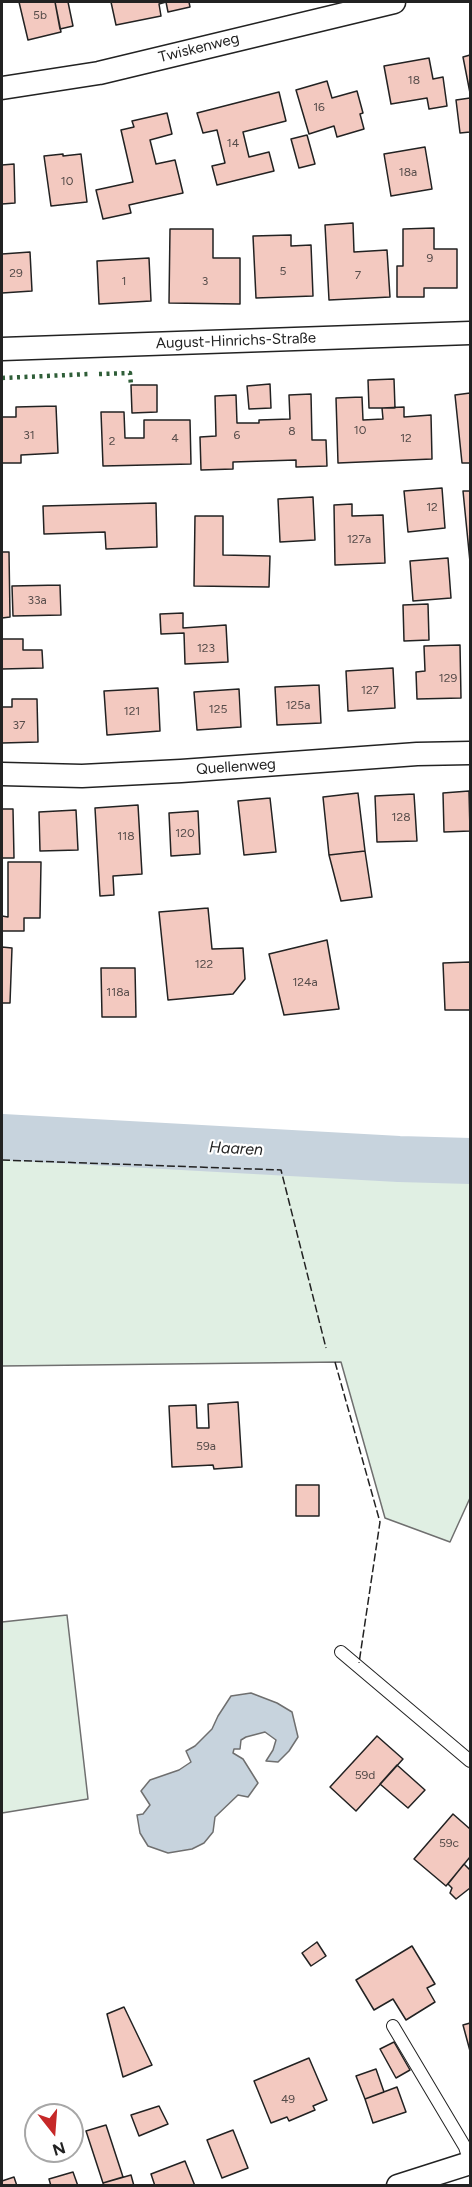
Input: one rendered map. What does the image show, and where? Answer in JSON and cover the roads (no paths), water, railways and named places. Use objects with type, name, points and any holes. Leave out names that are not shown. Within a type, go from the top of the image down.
[{"type":"street","name":"Twiskenweg","points":[[2,88],[99,73],[394,2]]},
{"type":"street","name":"August-Hinrichs-Straße","points":[[2,349],[471,333]]},
{"type":"street","name":"Quellenweg","points":[[2,774],[93,775],[417,754],[471,753]]},
{"type":"street","points":[[398,2186],[471,2163]]},
{"type":"lane","points":[[341,1652],[471,1761]]},
{"type":"lane","points":[[393,2026],[465,2147],[471,2163]]},
{"type":"waterway","name":"Haaren","points":[[2,1137],[470,1161]]}]
